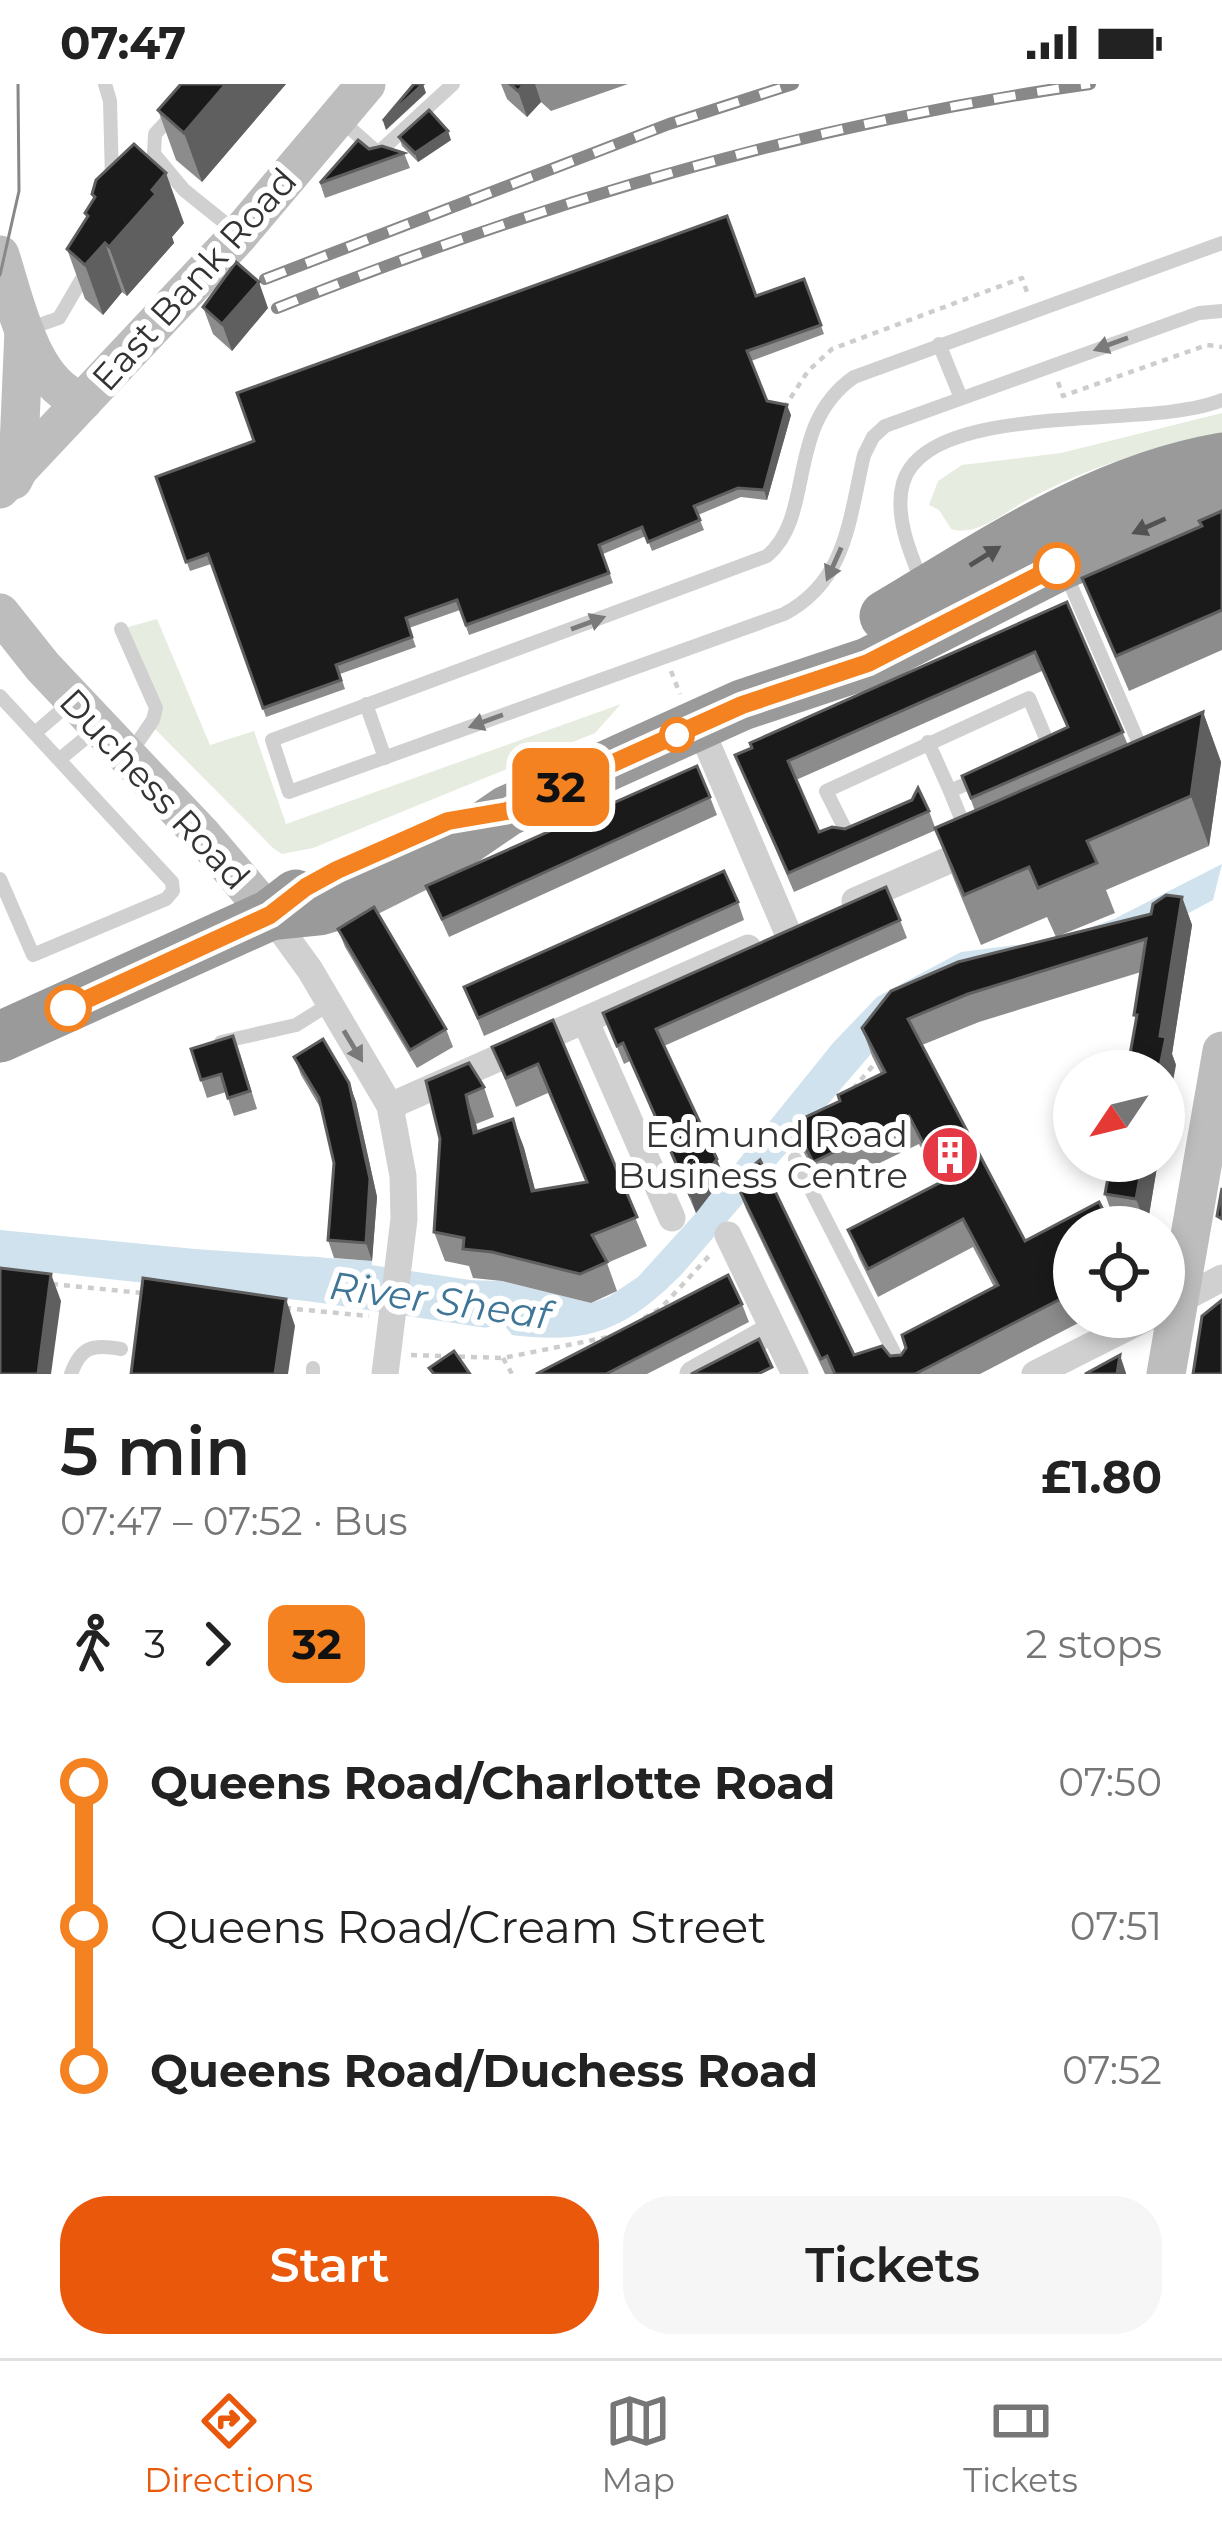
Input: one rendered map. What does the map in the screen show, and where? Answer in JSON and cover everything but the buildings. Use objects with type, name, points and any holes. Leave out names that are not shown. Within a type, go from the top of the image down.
[{"type":"highway","points":[[932,608],[1029,529],[1158,472],[1222,458]]},
{"type":"highway","points":[[0,1037],[270,915],[337,870],[448,821],[507,811],[720,715],[932,608],[1062,564],[1222,494]]},
{"type":"street","name":"East Bank Road","points":[[6,487],[239,234],[366,84]]},
{"type":"street","points":[[0,255],[24,330],[56,388],[83,401]]},
{"type":"street","points":[[6,487],[24,330]]},
{"type":"street","name":"Duchess Road","points":[[0,613],[270,915],[310,970],[390,1106],[404,1176],[402,1261],[386,1363]]},
{"type":"street","points":[[720,715],[806,922]]},
{"type":"street","points":[[390,1106],[984,845]]},
{"type":"street","points":[[585,1020],[672,1218]]},
{"type":"street","points":[[1185,1212],[1218,1094],[1222,1051]]},
{"type":"street","points":[[728,1235],[795,1374]]},
{"type":"street","points":[[1185,1298],[1222,1279]]},
{"type":"street","points":[[693,1374],[772,1330]]},
{"type":"street","points":[[1035,1374],[1106,1338]]},
{"type":"street","points":[[1161,1338],[1166,1374]]},
{"type":"lane","points":[[105,84],[113,160],[110,202]]},
{"type":"lane","points":[[201,84],[155,134],[154,154],[184,190],[239,234]]},
{"type":"lane","points":[[338,117],[379,153],[454,84]]},
{"type":"lane","points":[[1222,243],[865,371],[829,400],[814,423],[785,536],[767,556],[272,740],[289,792],[776,617],[801,604],[832,572],[865,455],[873,437],[896,421],[1199,313],[1222,311]]},
{"type":"lane","points":[[24,330],[59,319],[90,259]]},
{"type":"lane","points":[[939,344],[961,398]]},
{"type":"lane","points":[[932,608],[902,520],[903,482],[921,456],[938,443],[972,430],[1163,412],[1222,400]]},
{"type":"lane","points":[[1062,564],[1151,771]]},
{"type":"lane","points":[[121,629],[156,708],[128,757]]},
{"type":"lane","points":[[0,696],[172,882],[173,891],[166,899],[33,955],[0,879]]},
{"type":"lane","points":[[864,831],[847,838],[826,791],[1029,698],[1050,748],[1030,757]]},
{"type":"lane","points":[[366,704],[385,758]]},
{"type":"lane","points":[[35,733],[86,714]]},
{"type":"lane","points":[[60,759],[86,714]]},
{"type":"lane","points":[[928,742],[984,845]]},
{"type":"lane","points":[[950,790],[990,773]]},
{"type":"lane","points":[[214,1043],[296,1025],[328,1005]]},
{"type":"lane","points":[[795,1159],[905,1374]]},
{"type":"lane","points":[[71,1374],[83,1350],[95,1344],[121,1349]]},
{"type":"path","points":[[849,1094],[875,1062]]},
{"type":"path","points":[[386,1363],[503,1358],[611,1337],[661,1308],[728,1235]]},
{"type":"path","points":[[46,1283],[161,1295]]},
{"type":"path","points":[[275,1306],[393,1315]]},
{"type":"path","points":[[503,1358],[512,1374]]},
{"type":"shaded area","points":[[1222,413],[1222,437],[1146,452],[1098,468],[981,527],[951,529],[939,510],[929,505],[938,481],[962,465],[1061,453]]},
{"type":"shaded area","points":[[157,619],[210,745],[254,731],[286,824],[621,704],[595,733],[313,848],[282,854],[151,725],[156,715],[121,629]]},
{"type":"water","points":[[1222,864],[1213,900],[1131,944],[901,1019],[682,1274],[625,1320],[586,1335],[539,1338],[512,1335],[505,1326],[423,1308],[426,1279],[502,1281],[591,1303],[608,1297],[638,1277],[696,1213],[833,1043],[877,997],[961,952],[1055,940],[1114,919]]},
{"type":"water","points":[[0,1230],[372,1261],[370,1308],[0,1267]]},
{"type":"waterway","name":"River Sheaf","points":[[313,1279],[485,1305]]},
{"type":"tram line","points":[[0,275],[19,191],[18,84]]},
{"type":"railway","points":[[265,279],[669,124],[793,84]]},
{"type":"railway","points":[[277,308],[475,234],[677,171],[882,121],[1090,84]]},
{"type":"bus line","name":"32","points":[[68,1008],[270,915],[337,870],[448,821],[507,811],[742,705],[868,663],[1057,566]]},
{"type":"place","name":"Edmund Road Business Centre","points":[[950,1155]]}]
